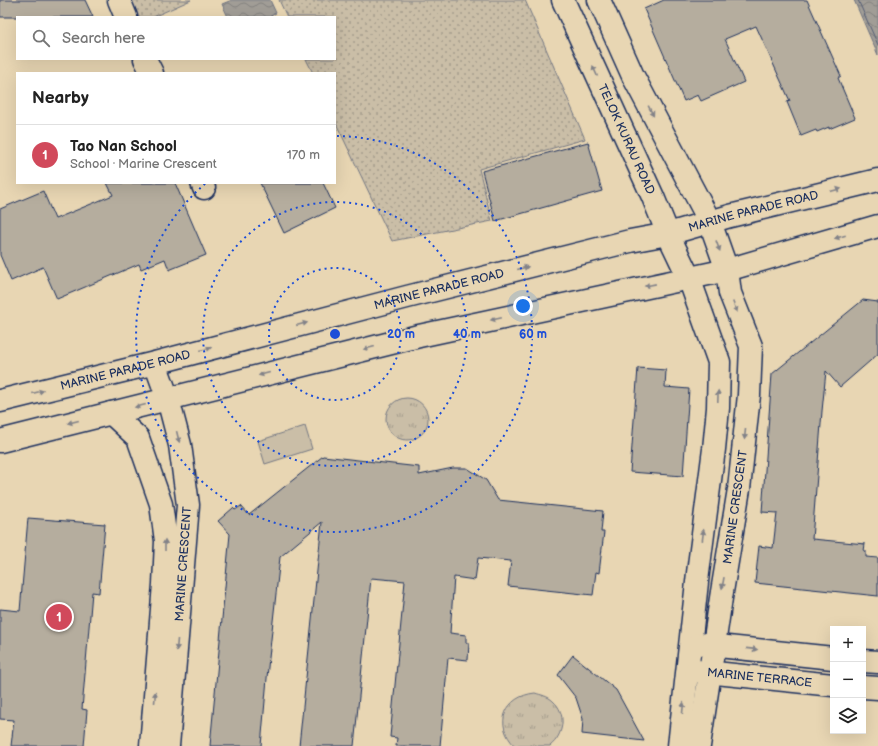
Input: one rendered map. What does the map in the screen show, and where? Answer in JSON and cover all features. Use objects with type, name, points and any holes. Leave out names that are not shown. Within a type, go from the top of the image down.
[{"type":"street","points":[[118,0],[126,16]]},
{"type":"street","name":"TELOK KURAU ROAD","points":[[563,0],[653,197],[688,278]]},
{"type":"street","points":[[599,0],[633,76],[710,222],[727,270]]},
{"type":"street","points":[[146,60],[152,72]]},
{"type":"street","name":"MARINE PARADE ROAD","points":[[0,401],[155,363],[264,333],[630,241],[668,234],[730,216],[878,180]]},
{"type":"street","points":[[0,441],[302,364],[419,336],[727,270],[878,226]]},
{"type":"street","name":"MARINE CRESCENT","points":[[699,746],[739,490],[749,395],[751,346],[730,293],[727,270]]},
{"type":"street","points":[[679,746],[714,449],[718,408],[719,362],[688,278]]},
{"type":"street","name":"MARINE CRESCENT","points":[[155,363],[168,399],[180,445],[188,505],[168,746]]},
{"type":"street","name":"MARINE CRESCENT","points":[[111,413],[138,438],[161,504],[166,541],[151,746]]},
{"type":"street","points":[[690,643],[830,658]]},
{"type":"street","points":[[866,661],[878,662]]},
{"type":"street","name":"MARINE TERRACE","points":[[687,670],[830,685]]},
{"type":"street","points":[[866,687],[878,688]]},
{"type":"green space","points":[[121,0],[191,0],[155,16],[129,16]]},
{"type":"green space","points":[[279,0],[525,0],[585,139],[479,169],[492,221],[392,241],[336,123],[336,72],[312,72],[306,60],[336,60],[336,16],[287,16]]},
{"type":"green space","points":[[407,398],[422,404],[428,419],[422,434],[407,440],[392,434],[386,419],[392,404]]},
{"type":"green space","points":[[305,426],[312,449],[265,464],[258,441]]},
{"type":"green space","points":[[535,693],[549,698],[557,706],[562,718],[561,730],[555,741],[550,746],[515,746],[508,738],[505,729],[504,720],[506,712],[516,699]]},
{"type":"water","points":[[232,0],[270,0],[276,13],[271,16],[228,16],[222,4]]},
{"type":"water","points":[[854,0],[878,0],[878,55]]},
{"type":"building","points":[[0,0],[85,0],[93,16],[16,16],[0,17]]},
{"type":"building","points":[[664,0],[807,0],[841,76],[838,78],[855,118],[829,129],[829,127],[817,132],[816,130],[801,136],[787,102],[790,101],[756,26],[725,39],[744,82],[701,101],[698,95],[684,101],[644,9]]},
{"type":"building","points":[[588,142],[602,191],[495,221],[482,171]]},
{"type":"building","points":[[108,184],[175,184],[206,255],[169,270],[165,259],[141,269],[139,264],[57,299],[43,267],[11,281],[0,255],[0,209],[43,191],[55,219],[113,195]]},
{"type":"building","points":[[260,184],[323,184],[335,208],[284,233]]},
{"type":"building","points":[[863,300],[878,302],[878,354],[840,387],[826,371],[812,539],[865,544],[864,551],[866,551],[866,557],[878,558],[878,596],[755,583],[759,546],[773,548],[777,513],[762,512],[772,374]]},
{"type":"building","points":[[638,368],[666,370],[665,387],[689,389],[683,476],[630,472]]},
{"type":"building","points":[[323,456],[419,467],[419,475],[453,468],[467,468],[486,480],[498,500],[603,511],[601,532],[604,532],[599,573],[596,572],[593,595],[508,586],[511,561],[478,558],[475,580],[454,577],[450,633],[466,635],[466,643],[469,643],[468,660],[448,658],[440,746],[396,746],[397,738],[390,737],[405,581],[371,578],[354,746],[299,746],[322,522],[280,557],[261,746],[210,746],[230,534],[218,521],[233,508],[235,510],[241,506],[249,515]]},
{"type":"building","points":[[28,518],[105,524],[99,593],[92,592],[82,709],[87,710],[84,746],[11,746],[14,720],[0,719],[0,609],[20,611]]},
{"type":"building","points":[[573,655],[616,690],[644,741],[582,734],[583,719],[576,698],[558,675]]},
{"type":"place","name":"Tao Nan School","points":[[59,617]]}]
